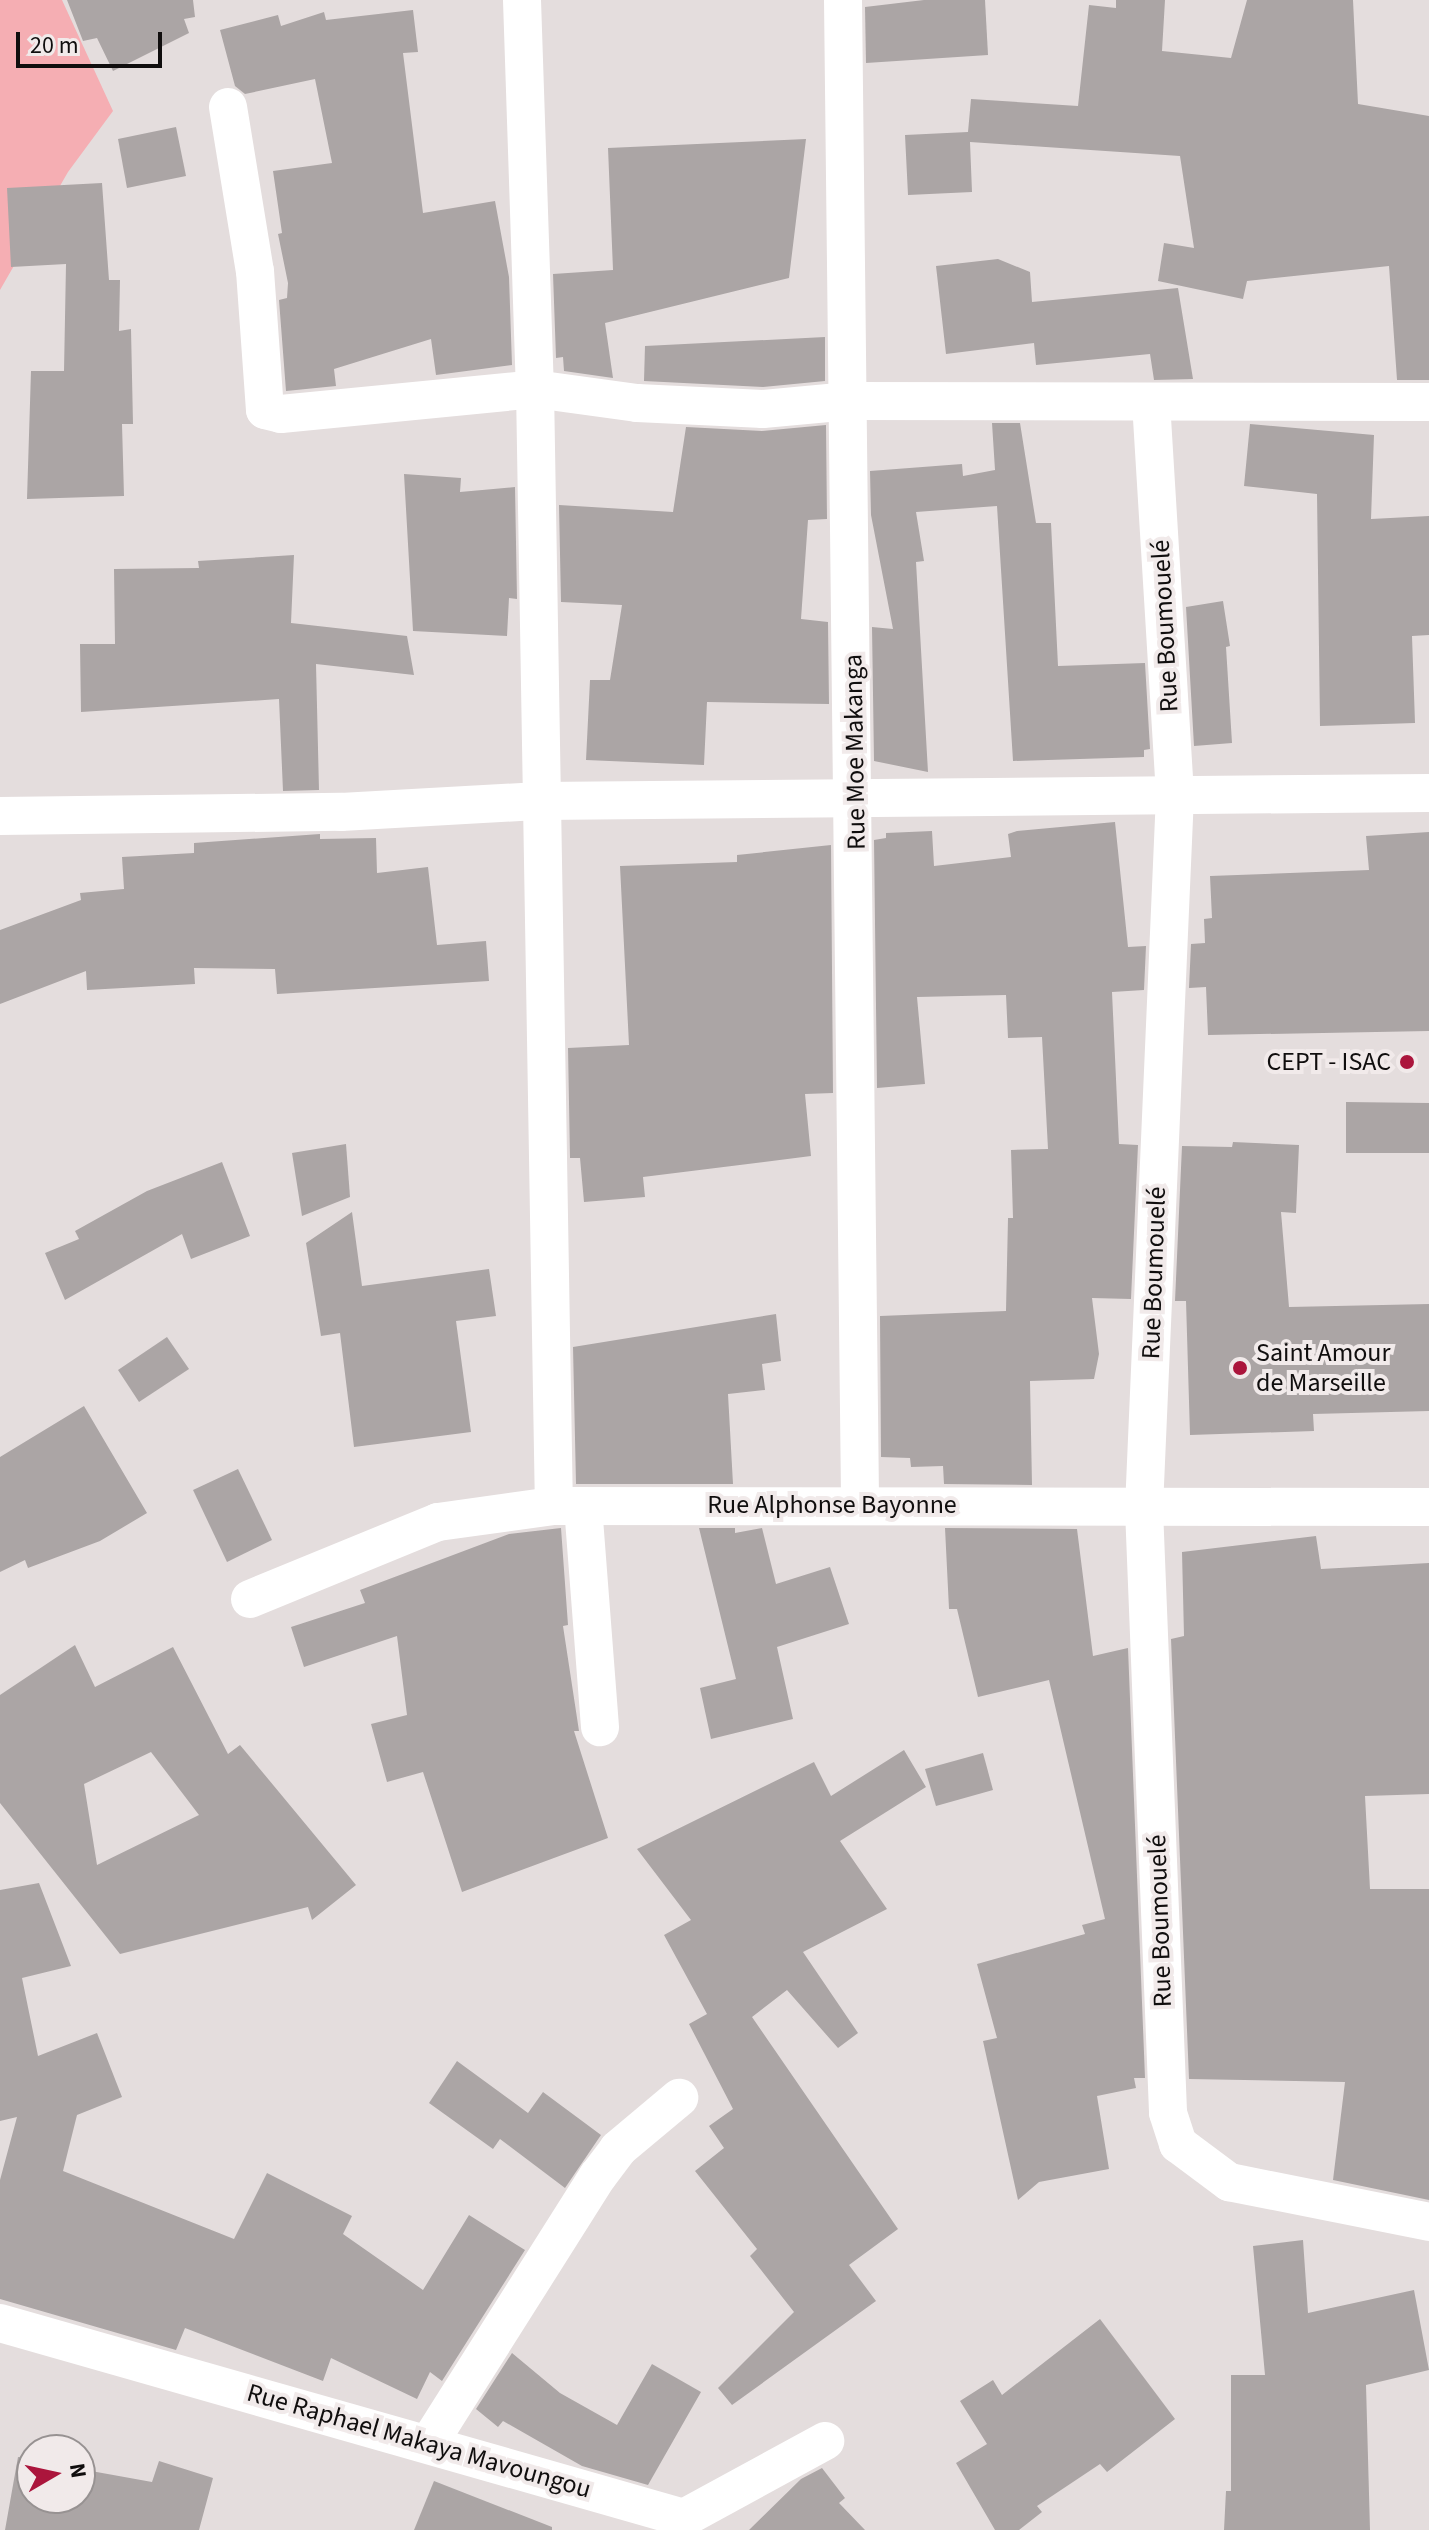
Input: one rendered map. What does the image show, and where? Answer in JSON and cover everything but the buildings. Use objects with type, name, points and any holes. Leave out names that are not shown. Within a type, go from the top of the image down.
[{"type":"street","points":[[522,0],[535,389],[540,801],[568,1506],[600,1727]]},
{"type":"street","name":"Rue Moe Makanga","points":[[843,0],[856,797],[860,1504]]},
{"type":"street","points":[[228,107],[255,271],[265,410],[281,414],[535,389],[637,403],[763,409],[850,401],[1429,402]]},
{"type":"street","name":"Rue Boumouelé","points":[[1151,402],[1175,795],[1144,1509],[1168,2113],[1178,2144],[1229,2182],[1429,2222]]},
{"type":"street","points":[[0,816],[341,812],[540,801],[1429,793]]},
{"type":"street","name":"Rue Alphonse Bayonne","points":[[250,1599],[438,1522],[568,1506],[1429,1507]]},
{"type":"street","points":[[429,2443],[604,2167],[618,2149],[679,2098]]},
{"type":"street","name":"Rue Raphael Makaya Mavoungou","points":[[0,2323],[684,2518],[825,2441]]},
{"type":"shaded area","points":[[0,0],[62,0],[113,111],[68,172],[0,290]]},
{"type":"place","name":"CEPT - ISAC","points":[[1407,1062]]},
{"type":"place","name":"Saint Amour de Marseille","points":[[1240,1368]]}]
